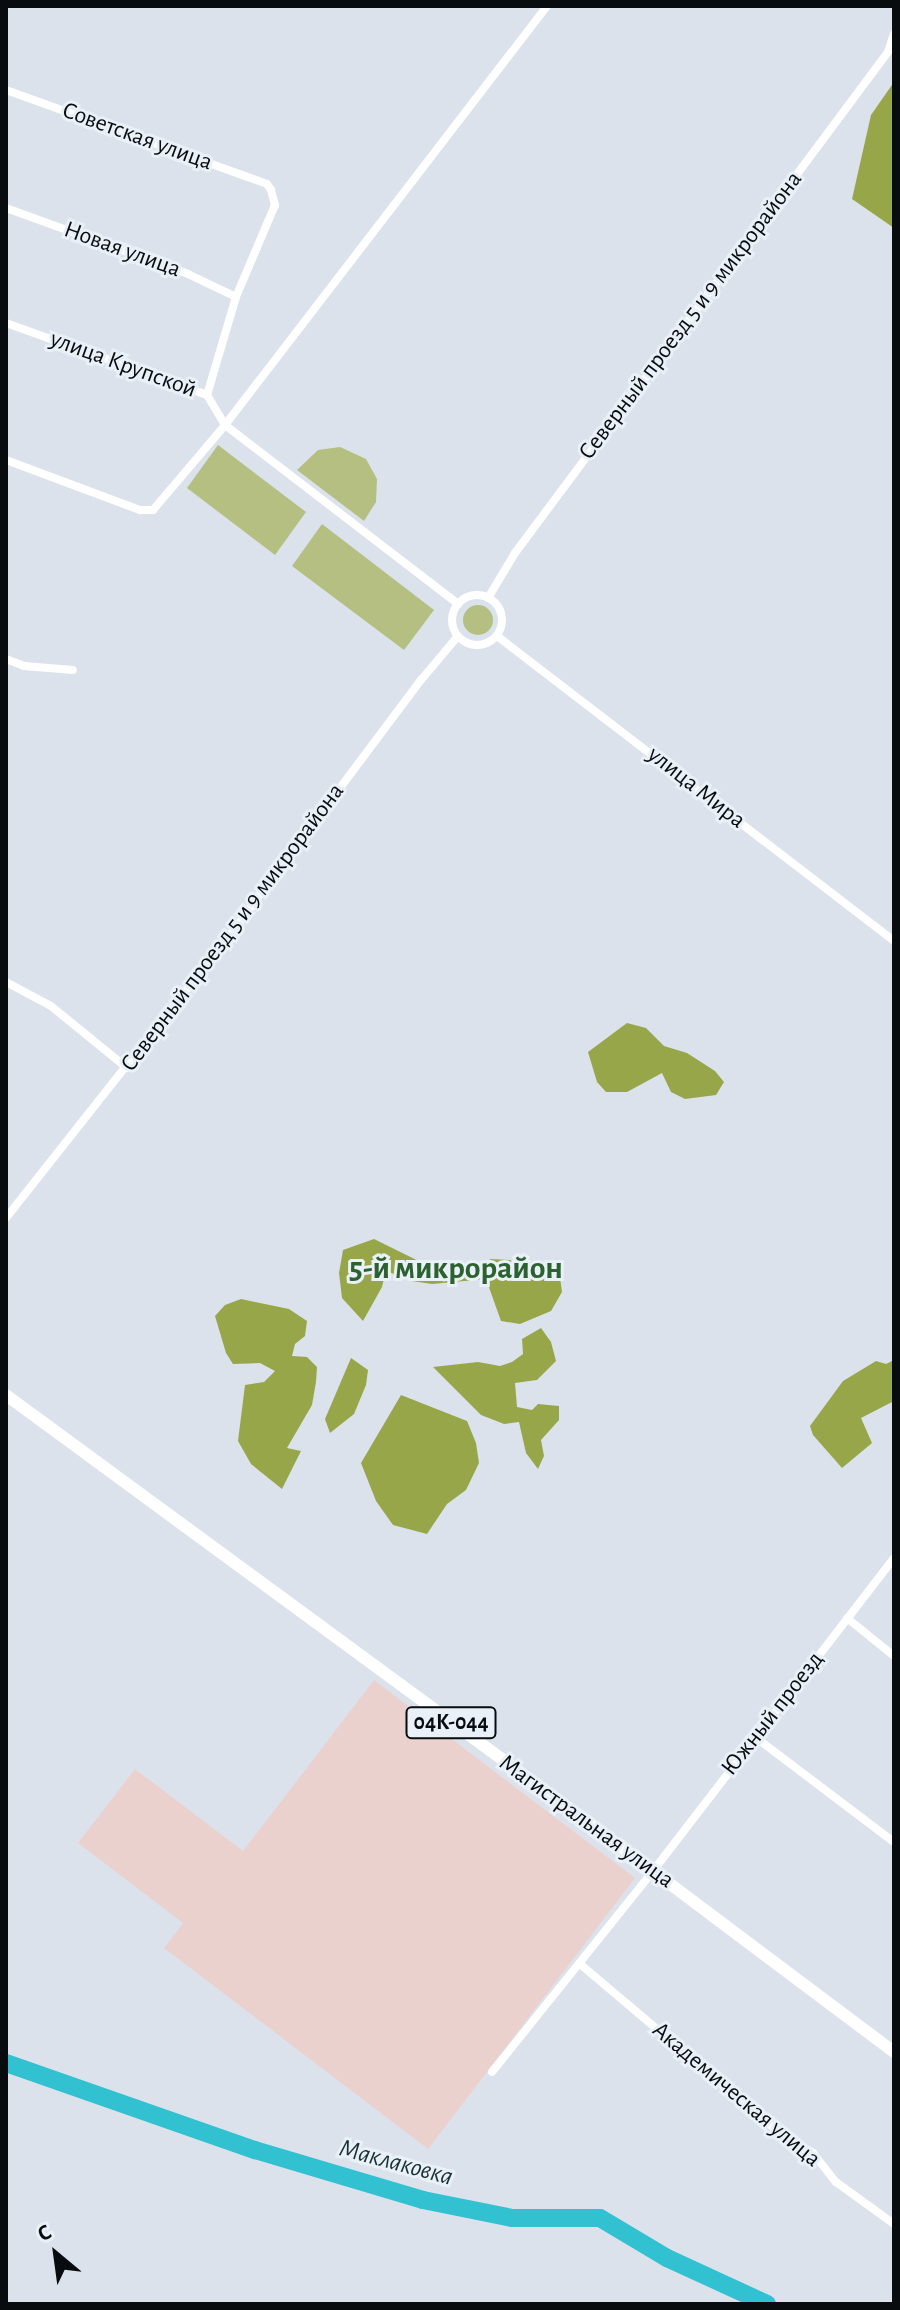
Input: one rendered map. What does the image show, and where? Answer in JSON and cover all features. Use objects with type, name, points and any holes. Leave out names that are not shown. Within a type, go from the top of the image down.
[{"type":"main road","name":"Магистральная улица","points":[[6,1395],[894,2052]]},
{"type":"street","points":[[6,460],[140,510],[153,510],[225,425],[547,6]]},
{"type":"street","name":"Северный проезд 5 и 9 микрорайона","points":[[488,598],[515,553],[888,52],[894,34]]},
{"type":"street","name":"Советская улица","points":[[6,90],[267,184],[275,205],[236,297]]},
{"type":"street","name":"Новая улица","points":[[6,208],[188,274],[236,297]]},
{"type":"street","points":[[207,395],[236,297]]},
{"type":"street","name":"улица Крупской","points":[[6,323],[207,395],[225,425]]},
{"type":"street","points":[[225,425],[458,604]]},
{"type":"street","points":[[472,596],[488,598],[501,612],[501,627],[497,636],[477,645],[458,636],[453,620],[458,604],[472,596]]},
{"type":"street","name":"Северный проезд 5 и 9 микрорайона","points":[[6,1218],[127,1068],[421,680],[458,636]]},
{"type":"street","name":"улица Мира","points":[[497,636],[894,941]]},
{"type":"street","points":[[6,659],[24,666],[73,670]]},
{"type":"street","points":[[6,982],[51,1006],[127,1068]]},
{"type":"street","name":"Южный проезд","points":[[492,2072],[653,1871],[894,1558]]},
{"type":"street","points":[[847,1618],[894,1656]]},
{"type":"street","points":[[755,1737],[894,1842]]},
{"type":"street","name":"Академическая улица","points":[[580,1964],[780,2133],[813,2153],[836,2182],[894,2224]]},
{"type":"shaded area","points":[[374,1680],[635,1878],[428,2149],[164,1948],[183,1923],[78,1843],[135,1769],[243,1851]]},
{"type":"green space","points":[[894,82],[894,228],[852,199],[871,115]]},
{"type":"green space","points":[[218,445],[306,512],[275,555],[187,488]]},
{"type":"green space","points":[[340,447],[366,459],[377,479],[376,502],[364,521],[297,470],[318,450]]},
{"type":"green space","points":[[322,524],[434,610],[404,650],[292,566]]},
{"type":"green space","points":[[478,605],[489,609],[493,620],[489,631],[478,635],[467,631],[463,620],[467,609]]},
{"type":"green space","points":[[627,1023],[646,1028],[664,1046],[687,1053],[715,1071],[724,1082],[716,1095],[685,1099],[671,1092],[662,1073],[627,1092],[606,1092],[597,1082],[588,1052]]},
{"type":"green space","points":[[374,1239],[451,1277],[491,1259],[525,1261],[559,1270],[562,1292],[551,1311],[520,1324],[501,1321],[486,1279],[432,1284],[412,1281],[386,1271],[382,1287],[363,1321],[342,1298],[339,1273],[343,1250]]},
{"type":"green space","points":[[241,1299],[289,1309],[307,1321],[305,1336],[295,1344],[292,1356],[307,1357],[317,1367],[312,1405],[287,1448],[301,1451],[282,1489],[251,1464],[238,1441],[245,1385],[264,1382],[275,1371],[260,1363],[233,1364],[226,1353],[215,1316],[225,1305]]},
{"type":"green space","points":[[541,1328],[551,1342],[556,1361],[537,1380],[515,1383],[517,1407],[532,1410],[538,1404],[559,1406],[559,1420],[541,1440],[544,1456],[538,1469],[526,1453],[519,1422],[504,1424],[481,1415],[433,1367],[478,1362],[500,1366],[512,1362],[523,1354],[522,1339]]},
{"type":"green space","points":[[351,1358],[368,1370],[366,1385],[354,1414],[330,1433],[325,1419]]},
{"type":"green space","points":[[894,1360],[894,1401],[861,1418],[872,1443],[842,1468],[813,1435],[810,1426],[843,1381],[876,1361],[886,1364]]},
{"type":"green space","points":[[401,1395],[467,1421],[476,1443],[479,1463],[466,1490],[447,1504],[427,1534],[393,1525],[376,1501],[361,1463]]},
{"type":"waterway","name":"Маклаковка","points":[[6,2063],[255,2150],[423,2200],[512,2218],[600,2218],[667,2258],[767,2304]]},
{"type":"district","name":"5-й микрорайон","points":[[456,1268]]}]
